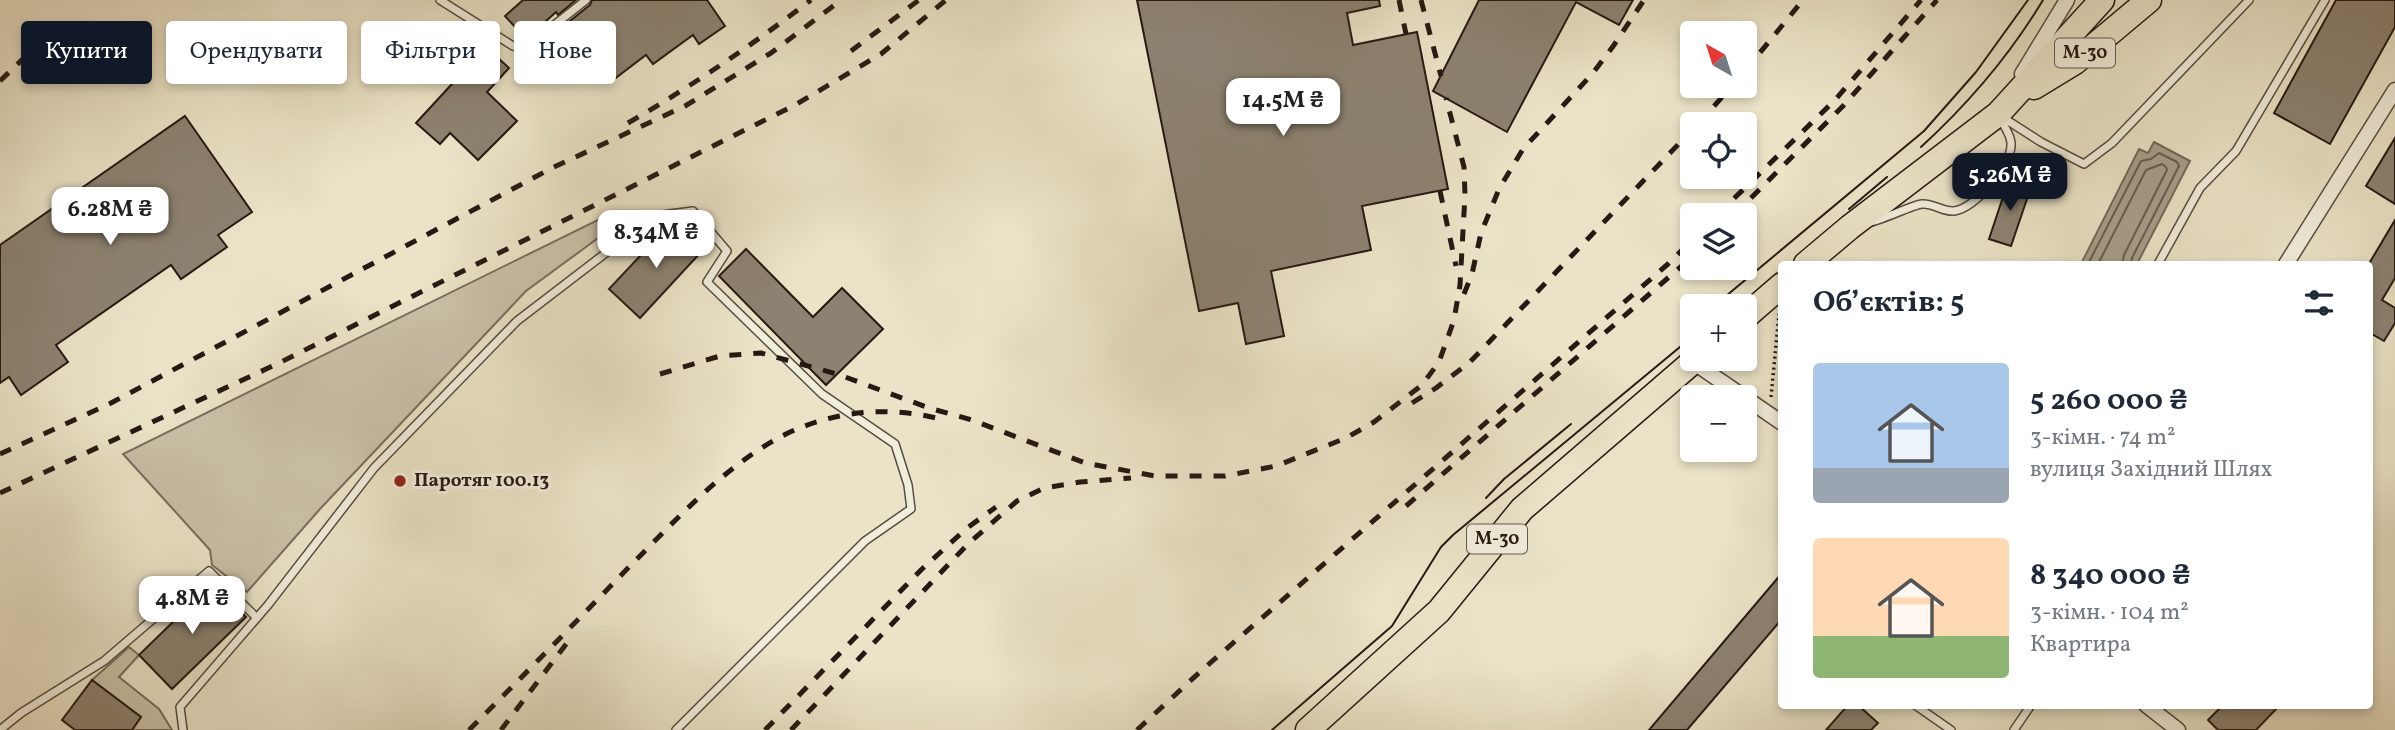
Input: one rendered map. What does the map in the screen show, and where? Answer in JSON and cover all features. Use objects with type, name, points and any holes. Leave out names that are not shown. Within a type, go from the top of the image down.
[{"type":"highway","name":"М-30","points":[[2007,106],[2102,0]]},
{"type":"highway","name":"М-30","points":[[1810,261],[2007,106],[2074,62],[2149,0]]},
{"type":"highway","points":[[1757,310],[1778,298]]},
{"type":"highway","name":"М-30","points":[[1308,730],[1439,611],[1522,509],[1681,371]]},
{"type":"street","points":[[2007,106],[2067,0]]},
{"type":"street","points":[[2289,261],[2395,90]]},
{"type":"street","points":[[1710,371],[1778,419]]},
{"type":"street","points":[[2151,709],[2172,728]]},
{"type":"lane","points":[[440,0],[513,46],[524,50],[586,0]]},
{"type":"lane","points":[[2007,106],[2041,142],[2084,164],[2112,143],[2249,0]]},
{"type":"lane","points":[[2160,261],[2200,188],[2236,152],[2325,0]]},
{"type":"lane","points":[[1850,227],[1882,220],[1923,204],[1954,211],[1966,208],[1994,181],[2009,154],[2011,142],[2007,106]]},
{"type":"lane","points":[[183,730],[180,706],[257,618],[374,468],[517,321],[654,216],[693,211],[727,251],[707,282],[822,394],[895,444],[908,485],[911,509],[865,541],[676,730]]},
{"type":"lane","points":[[0,730],[21,713],[104,661],[209,571],[257,618]]},
{"type":"lane","points":[[1921,709],[1951,730]]},
{"type":"lane","points":[[2014,730],[2029,709]]},
{"type":"path","points":[[1769,413],[1778,325]]},
{"type":"shaded area","points":[[614,212],[620,222],[526,291],[320,509],[247,592],[212,565],[210,550],[123,454]]},
{"type":"shaded area","points":[[129,647],[139,655],[119,677],[159,709],[172,730],[132,730],[141,717],[92,680]]},
{"type":"water","points":[[2154,142],[2190,161],[2139,261],[2083,261],[2139,149],[2148,153]]},
{"type":"building","points":[[523,0],[576,0],[546,21],[514,21],[514,26],[505,16]]},
{"type":"building","points":[[592,0],[707,0],[725,26],[699,44],[693,35],[653,64],[646,55],[616,78],[616,21],[570,21],[590,5]]},
{"type":"building","points":[[1137,0],[1379,0],[1380,6],[1347,13],[1353,45],[1417,32],[1448,189],[1362,206],[1371,250],[1271,271],[1284,336],[1246,344],[1238,303],[1199,311]]},
{"type":"building","points":[[1479,0],[1633,0],[1619,25],[1576,2],[1507,132],[1433,91]]},
{"type":"building","points":[[2336,0],[2395,0],[2395,27],[2330,144],[2274,113]]},
{"type":"building","points":[[500,60],[509,68],[500,78]]},
{"type":"building","points":[[452,84],[494,84],[487,92],[517,121],[478,160],[450,133],[440,144],[416,123]]},
{"type":"building","points":[[185,116],[252,212],[218,235],[227,247],[181,279],[171,265],[56,345],[68,362],[21,395],[9,377],[0,383],[0,245]]},
{"type":"building","points":[[2395,138],[2395,204],[2366,186]]},
{"type":"building","points":[[2009,179],[2031,187],[2011,246],[1989,239]]},
{"type":"building","points":[[2395,220],[2395,278],[2382,300],[2395,308],[2395,323],[2384,341],[2373,335],[2373,261],[2371,261]]},
{"type":"building","points":[[672,222],[702,251],[640,318],[609,289]]},
{"type":"building","points":[[746,249],[813,317],[842,288],[883,329],[826,385],[719,276]]},
{"type":"building","points":[[1778,578],[1778,624],[1687,730],[1649,730]]},
{"type":"building","points":[[213,583],[246,617],[172,689],[139,655]]},
{"type":"building","points":[[92,680],[141,717],[132,730],[75,730],[62,720]]},
{"type":"building","points":[[1844,709],[1862,709],[1878,723],[1871,730],[1826,730]]},
{"type":"building","points":[[2219,709],[2276,709],[2256,730],[2218,730],[2208,720]]},
{"type":"tram line","points":[[1728,294],[1924,131],[1976,72],[2028,0]]},
{"type":"tram line","points":[[1921,147],[1987,78],[2017,40],[2043,0]]},
{"type":"tram line","points":[[1849,209],[1887,177]]},
{"type":"tram line","points":[[1272,730],[1392,626],[1441,547],[1453,535],[1680,347]]},
{"type":"tram line","points":[[1486,498],[1504,479],[1571,424]]},
{"type":"railway","points":[[628,123],[721,64],[811,0]]},
{"type":"railway","points":[[0,454],[111,403],[552,168],[685,106],[771,53],[841,0]]},
{"type":"railway","points":[[851,51],[919,0]]},
{"type":"railway","points":[[0,493],[279,363],[795,105],[881,54],[946,0]]},
{"type":"railway","points":[[1399,0],[1406,34]]},
{"type":"railway","points":[[1421,0],[1441,76]]},
{"type":"railway","points":[[1464,294],[1472,274],[1481,233],[1499,189],[1523,149],[1593,73],[1644,0]]},
{"type":"railway","points":[[1757,56],[1803,0]]},
{"type":"railway","points":[[1729,203],[1835,100],[1921,0]]},
{"type":"railway","points":[[1746,203],[1843,106],[1937,0]]},
{"type":"railway","points":[[0,81],[21,61]]},
{"type":"railway","points":[[660,374],[720,356],[761,353],[837,374],[929,408],[972,420],[1085,463],[1155,476],[1225,476],[1276,466],[1346,438],[1374,422],[1422,385],[1439,362],[1454,320],[1460,285],[1465,195],[1464,167],[1446,98]]},
{"type":"railway","points":[[1709,112],[1721,98]]},
{"type":"railway","points":[[1412,403],[1469,363],[1680,143]]},
{"type":"railway","points":[[1440,191],[1456,266]]},
{"type":"railway","points":[[1137,730],[1680,252]]},
{"type":"railway","points":[[1406,506],[1680,267]]},
{"type":"railway","points":[[469,730],[684,512],[722,477],[764,446],[804,426],[841,416],[898,412],[936,418]]},
{"type":"railway","points":[[791,730],[968,544],[1017,501],[1044,488],[1131,478]]},
{"type":"railway","points":[[765,730],[922,569],[967,528],[996,507]]},
{"type":"railway","points":[[501,730],[573,635]]},
{"type":"place","name":"Паротяг 100.13","points":[[400,481]]}]
